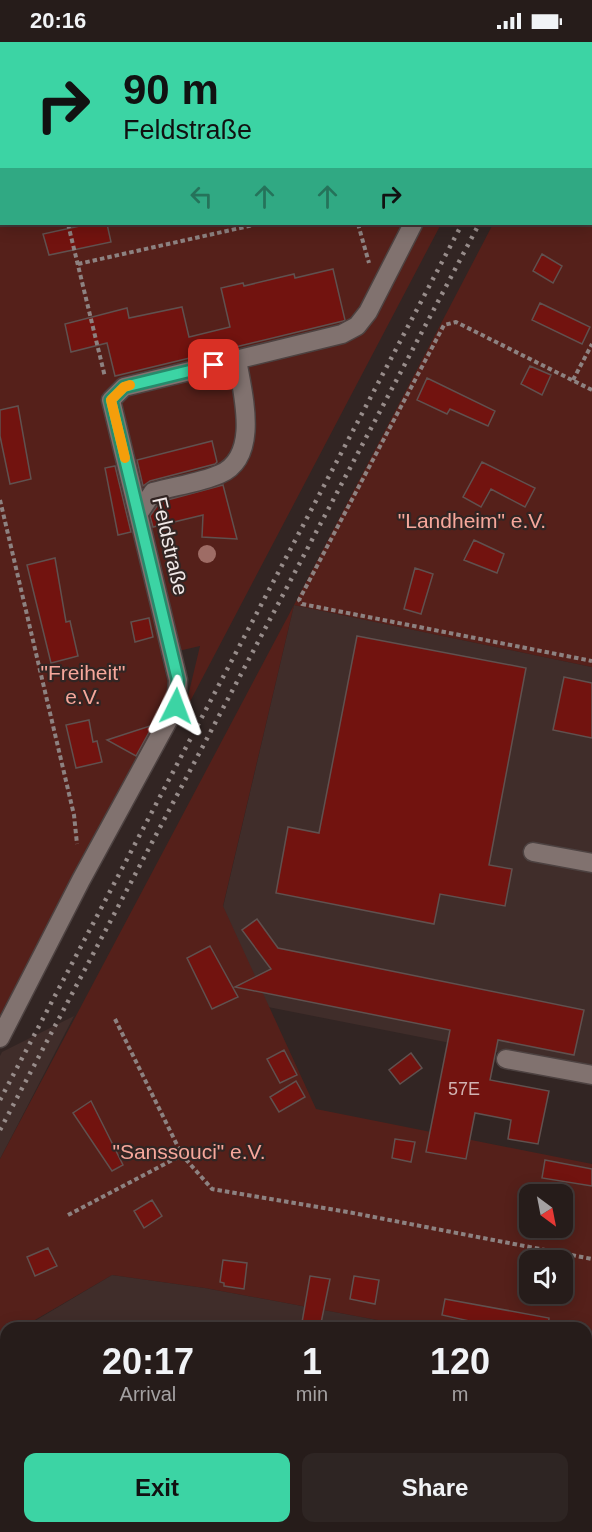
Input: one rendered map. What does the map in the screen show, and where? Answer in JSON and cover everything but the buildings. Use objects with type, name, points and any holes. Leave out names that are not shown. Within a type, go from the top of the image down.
[{"type":"lane","points":[[111,400],[124,387],[342,334],[357,326],[377,294],[412,225]]},
{"type":"lane","points":[[139,513],[153,492],[221,474],[235,463],[243,447],[247,420],[237,359]]},
{"type":"lane","name":"Feldstraße","points":[[0,1038],[81,880],[176,706],[178,680],[111,400]]},
{"type":"lane","points":[[532,852],[592,863]]},
{"type":"lane","points":[[506,1059],[592,1075]]},
{"type":"path","points":[[68,225],[111,400]]},
{"type":"path","points":[[78,264],[254,225]]},
{"type":"path","points":[[358,225],[377,294]]},
{"type":"path","points":[[592,390],[456,322],[444,325],[299,600],[302,604],[592,661]]},
{"type":"path","points":[[573,380],[592,344]]},
{"type":"path","points":[[0,500],[74,815],[81,880]]},
{"type":"path","points":[[115,1019],[182,1155],[212,1189],[353,1213],[592,1259]]},
{"type":"path","points":[[68,1215],[182,1155]]},
{"type":"shaded area","points":[[294,605],[592,667],[592,1071],[268,1007],[223,907]]},
{"type":"shaded area","points":[[74,1016],[0,1159],[0,1056],[2,1052]]},
{"type":"shaded area","points":[[112,1275],[205,1288],[388,1322],[33,1322]]},
{"type":"green space","name":"\"Freiheit\" e.V.","points":[[0,225],[440,225],[184,713],[200,646],[161,655],[172,700],[0,1015]]},
{"type":"green space","name":"\"Landheim\" e.V.","points":[[492,225],[592,225],[592,667],[294,605]]},
{"type":"green space","name":"\"Sanssouci\" e.V.","points":[[294,605],[223,906],[316,1109],[592,1164],[592,1322],[388,1322],[205,1288],[112,1275],[32,1322],[0,1322],[0,1159]]},
{"type":"railway","points":[[0,1100],[461,225]]},
{"type":"railway","points":[[0,1130],[478,225]]},
{"type":"slow traffic","points":[[125,458],[111,400],[124,387],[130,385]]},
{"type":"route","points":[[176,706],[178,680],[111,400],[124,387],[214,365]]}]
